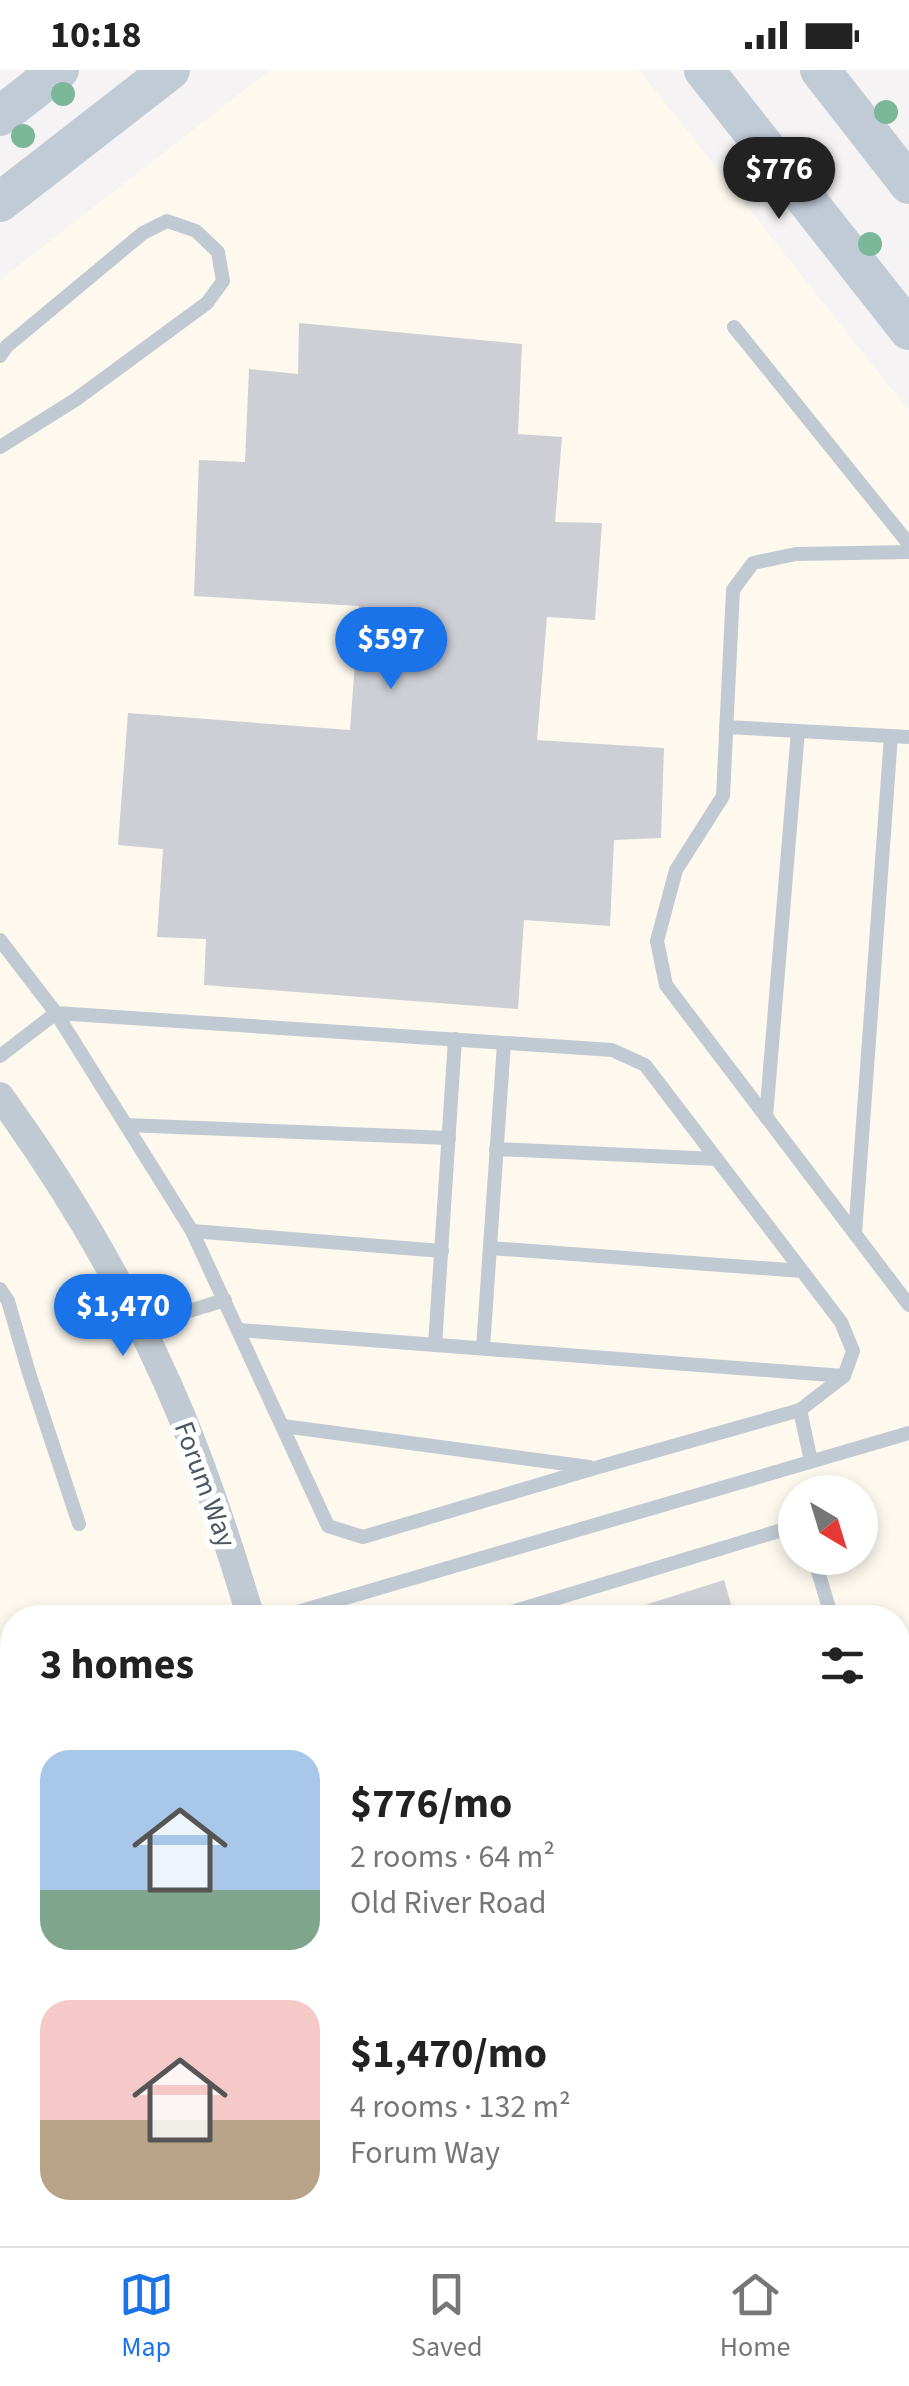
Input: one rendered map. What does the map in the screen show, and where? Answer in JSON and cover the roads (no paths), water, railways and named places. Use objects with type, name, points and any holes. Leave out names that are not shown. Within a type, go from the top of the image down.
[{"type":"main road","points":[[0,116],[59,70]]},
{"type":"main road","points":[[0,202],[170,70]]},
{"type":"main road","points":[[704,70],[909,330]]},
{"type":"main road","points":[[820,70],[909,184]]},
{"type":"street","name":"Forum Way","points":[[0,1096],[82,1219],[140,1326],[183,1420],[248,1605]]},
{"type":"lane","points":[[0,356],[143,232],[167,222],[196,231],[218,252],[223,281],[207,302],[76,400],[0,447]]},
{"type":"lane","points":[[734,327],[909,544]]},
{"type":"lane","points":[[909,552],[796,554],[754,563],[733,590],[723,796],[676,870],[657,940],[666,985],[909,1305]]},
{"type":"lane","points":[[726,726],[909,736]]},
{"type":"lane","points":[[766,1116],[798,731]]},
{"type":"lane","points":[[855,1234],[891,736]]},
{"type":"lane","points":[[0,940],[56,1013],[192,1231],[328,1526],[363,1537],[800,1410],[844,1376],[853,1351],[842,1322],[644,1065],[612,1050],[56,1013],[0,1056]]},
{"type":"lane","points":[[435,1345],[455,1039]]},
{"type":"lane","points":[[483,1348],[504,1043]]},
{"type":"lane","points":[[126,1125],[449,1138]]},
{"type":"lane","points":[[496,1149],[717,1160]]},
{"type":"lane","points":[[192,1231],[442,1251]]},
{"type":"lane","points":[[490,1248],[802,1271]]},
{"type":"lane","points":[[0,1289],[8,1301],[80,1524]]},
{"type":"lane","points":[[140,1326],[225,1300]]},
{"type":"lane","points":[[239,1330],[844,1376]]},
{"type":"lane","points":[[800,1410],[811,1461]]},
{"type":"lane","points":[[283,1426],[594,1468]]},
{"type":"lane","points":[[321,1605],[909,1433]]},
{"type":"lane","points":[[535,1605],[778,1531]]},
{"type":"lane","points":[[819,1575],[828,1605]]}]
